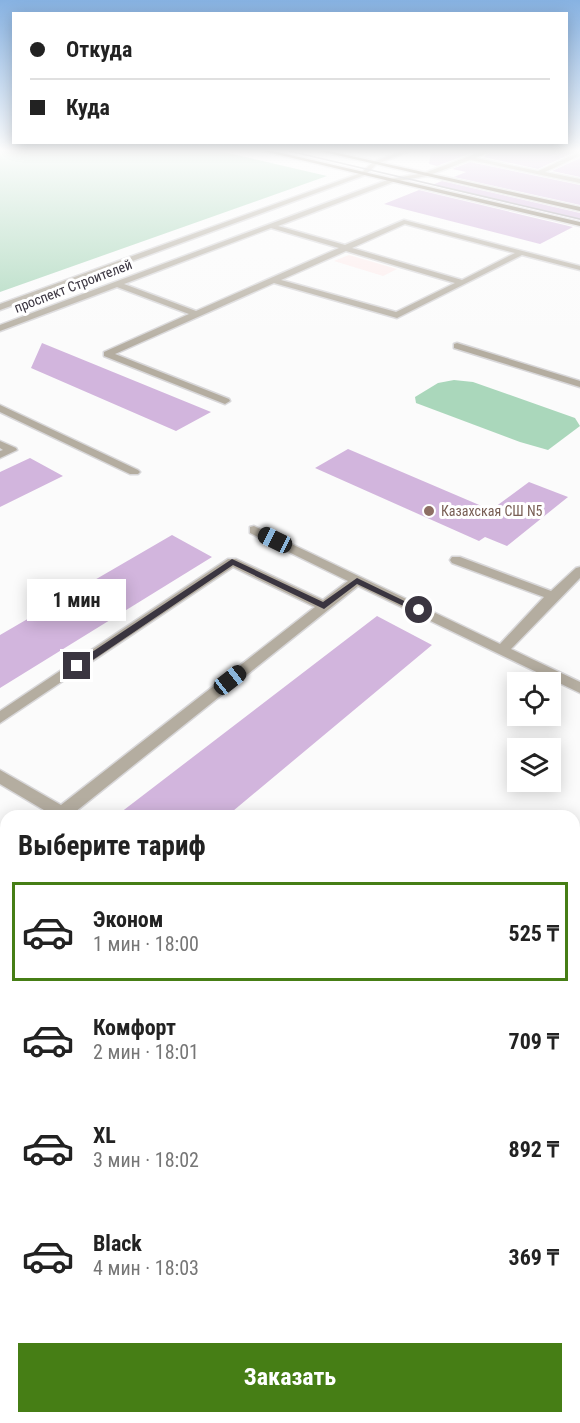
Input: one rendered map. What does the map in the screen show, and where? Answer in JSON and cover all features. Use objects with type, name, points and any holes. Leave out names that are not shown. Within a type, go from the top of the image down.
[{"type":"main road","points":[[552,217],[580,224]]},
{"type":"street","name":"проспект Строителей","points":[[0,307],[245,217]]},
{"type":"street","name":"проспект Строителей","points":[[0,328],[294,217]]},
{"type":"street","points":[[225,401],[107,354],[404,222],[580,268]]},
{"type":"street","points":[[271,226],[461,282]]},
{"type":"street","points":[[273,280],[397,315],[521,253]]},
{"type":"street","points":[[117,284],[196,314]]},
{"type":"street","points":[[457,346],[580,384]]},
{"type":"street","points":[[0,408],[134,472]]},
{"type":"street","points":[[0,444],[12,450],[0,455]]},
{"type":"street","points":[[254,530],[580,688]]},
{"type":"street","points":[[456,560],[553,596]]},
{"type":"street","points":[[0,718],[232,562],[324,606]]},
{"type":"street","points":[[502,651],[553,596],[580,572]]},
{"type":"street","points":[[66,810],[357,580]]},
{"type":"street","points":[[0,776],[57,810]]},
{"type":"shaded area","points":[[349,255],[397,269],[383,276],[334,261]]},
{"type":"green space","points":[[0,217],[210,217],[0,292]]},
{"type":"green space","points":[[454,380],[473,382],[575,418],[580,426],[548,450],[520,442],[416,403],[415,397],[438,383]]},
{"type":"building","points":[[436,217],[533,217],[573,227],[540,244]]},
{"type":"building","points":[[42,343],[211,412],[176,431],[31,368]]},
{"type":"building","points":[[348,449],[491,510],[529,482],[568,497],[507,546],[485,537],[479,541],[315,468]]},
{"type":"building","points":[[30,458],[63,476],[0,507],[0,472]]},
{"type":"building","points":[[172,535],[212,557],[0,688],[0,635]]},
{"type":"building","points":[[377,616],[432,645],[234,810],[124,810]]},
{"type":"tram line","points":[[573,217],[580,219]]},
{"type":"place","name":"Казахская СШ N5","points":[[429,511]]},
{"type":"route","points":[[77,666],[232,562],[324,606],[357,580],[419,610]]}]
